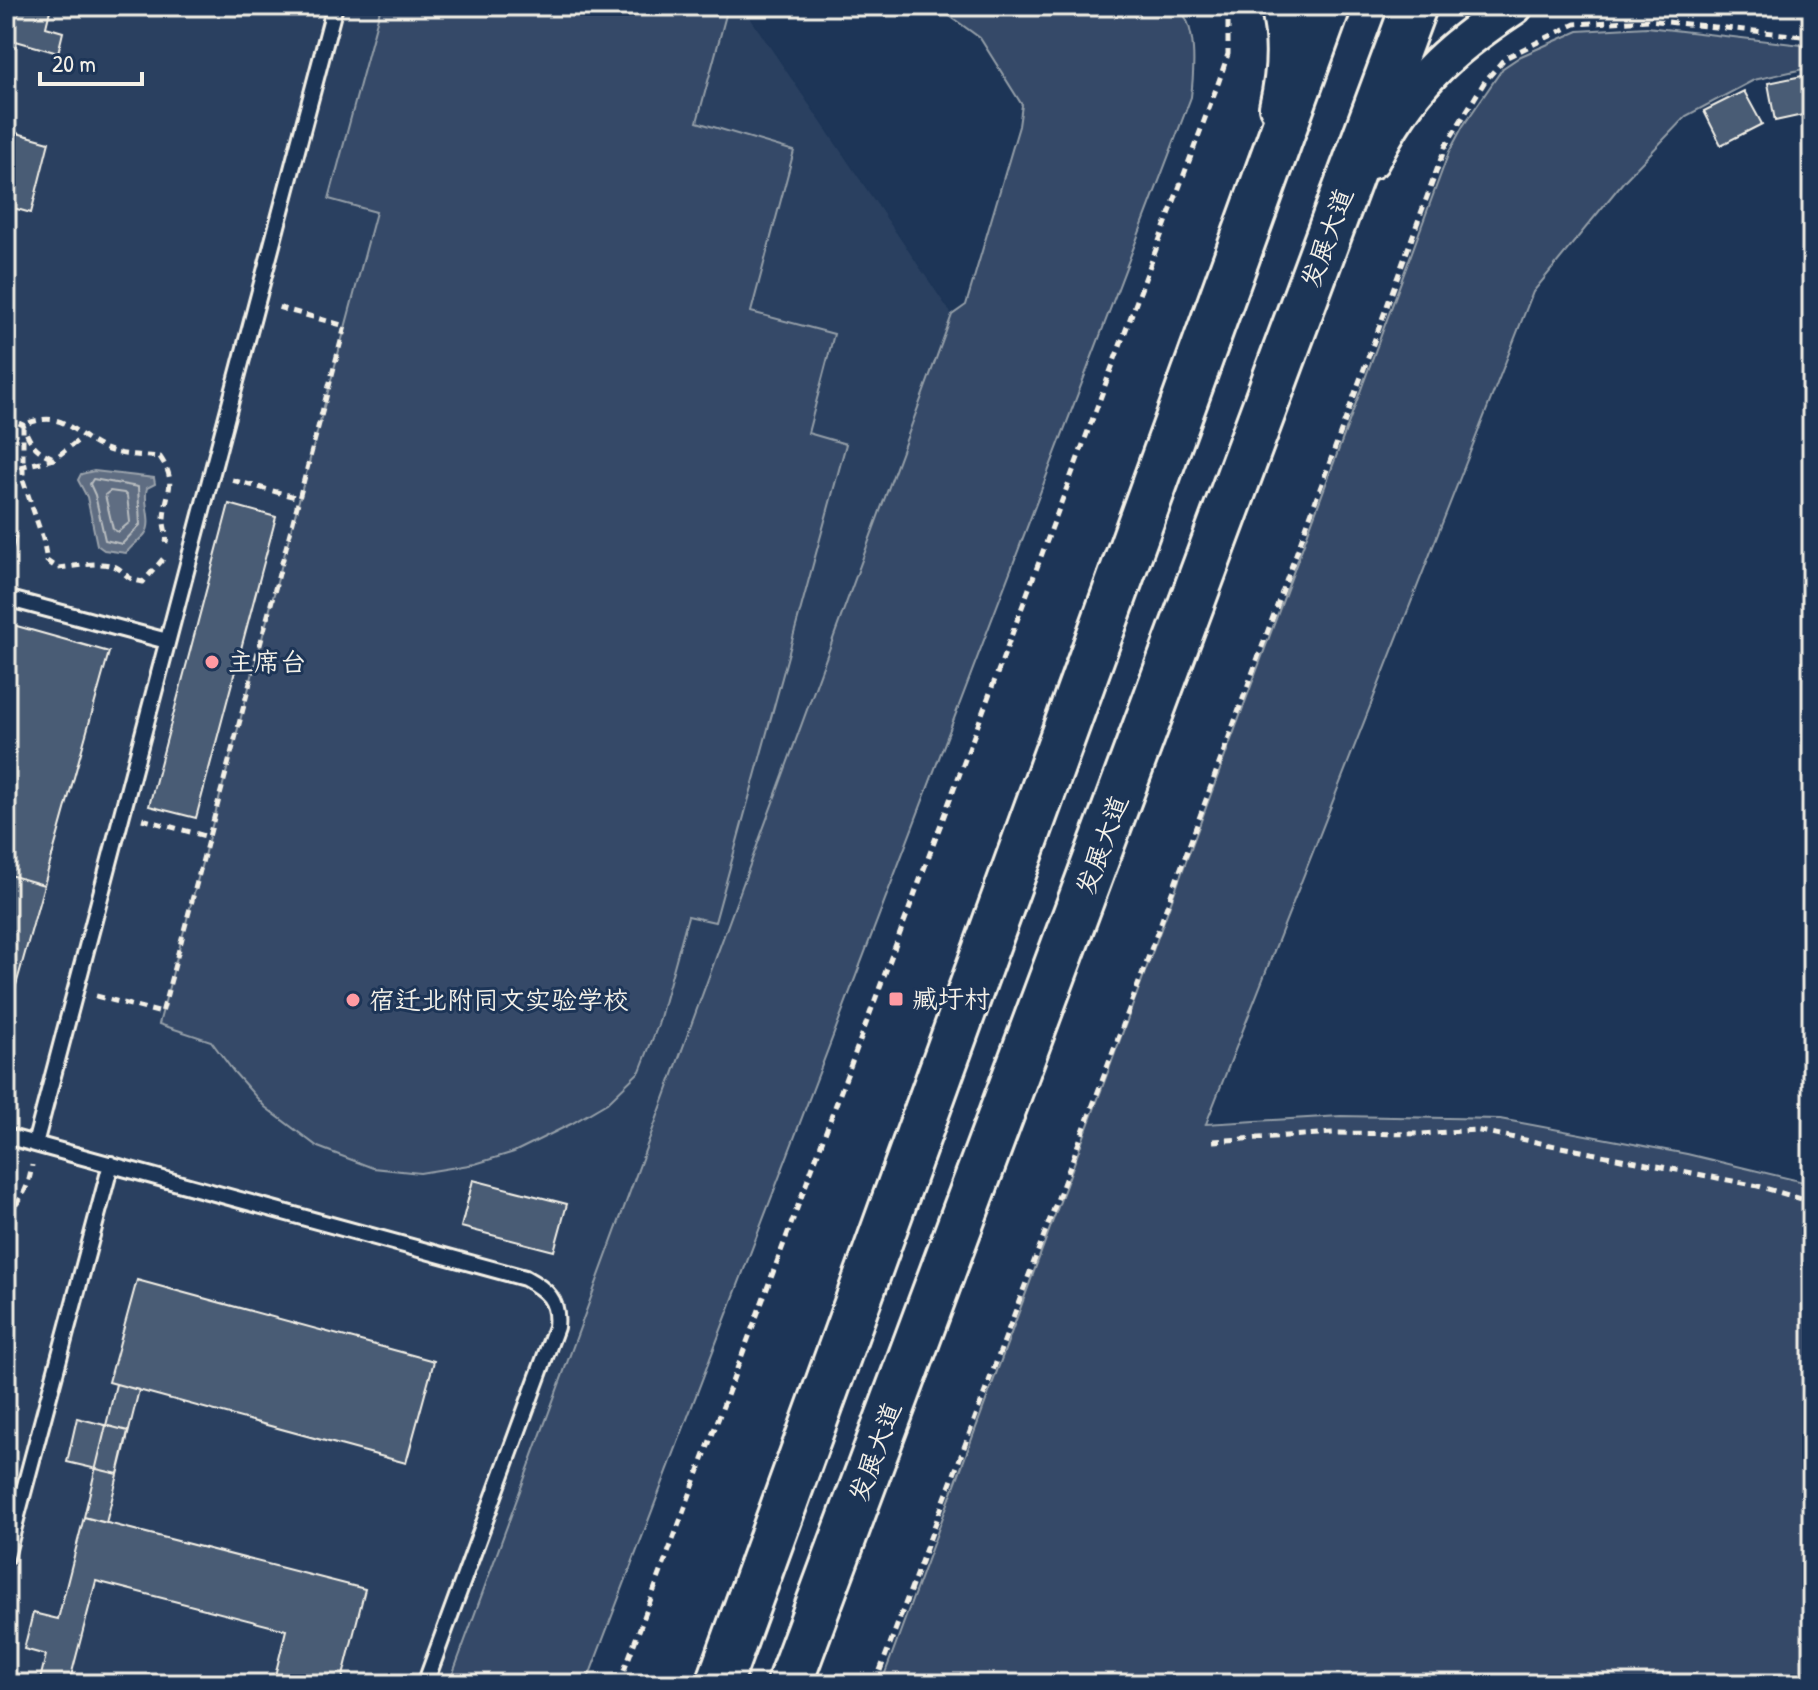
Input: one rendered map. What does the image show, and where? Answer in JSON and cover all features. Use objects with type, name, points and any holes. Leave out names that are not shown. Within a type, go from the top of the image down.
[{"type":"main road","points":[[719,1684],[1328,6]]},
{"type":"main road","name":"发展大道","points":[[789,1684],[1414,6]]},
{"type":"street","points":[[1242,243],[1284,81],[1285,30],[1279,6]]},
{"type":"street","points":[[1310,284],[1381,139],[1422,79],[1464,40],[1514,6]]},
{"type":"lane","points":[[35,1144],[335,6]]},
{"type":"lane","points":[[6,598],[167,641]]},
{"type":"lane","points":[[6,1136],[525,1278],[551,1298],[557,1312],[556,1327],[425,1684]]},
{"type":"lane","points":[[6,1557],[111,1164]]},
{"type":"path","points":[[619,1684],[1219,81],[1228,54],[1228,6]]},
{"type":"path","points":[[875,1684],[1140,981],[1446,145],[1485,81],[1505,58],[1575,24],[1648,20],[1812,37]]},
{"type":"path","points":[[75,990],[162,1013],[345,326],[257,301]]},
{"type":"path","points":[[6,417],[23,425],[38,452],[54,459]]},
{"type":"path","points":[[23,425],[37,419],[52,418],[65,422],[112,452],[160,457],[168,469],[171,485],[164,518],[168,538],[165,548],[167,555],[186,569]]},
{"type":"path","points":[[23,425],[22,466],[27,496],[43,539],[47,561],[57,568],[102,565],[117,568],[124,576],[143,582],[167,555]]},
{"type":"path","points":[[6,470],[54,459],[84,436]]},
{"type":"path","points":[[211,474],[299,499]]},
{"type":"path","points":[[122,814],[209,837]]},
{"type":"path","points":[[1213,1141],[1333,1133],[1421,1134],[1475,1130],[1758,1186],[1812,1202]]},
{"type":"path","points":[[6,1215],[18,1204],[28,1185],[35,1144]]},
{"type":"path","points":[[6,1287],[10,1297],[6,1317]]},
{"type":"shaded area","name":"宿迁北附同文实验学校","points":[[6,6],[742,6],[952,315],[449,1684],[6,1684]]},
{"type":"shaded area","points":[[381,6],[705,6],[727,11],[697,122],[794,151],[751,312],[834,334],[808,433],[846,444],[715,922],[688,916],[658,1025],[640,1071],[607,1103],[514,1152],[475,1164],[420,1173],[373,1168],[318,1147],[265,1107],[211,1041],[159,1024],[376,212],[329,199]]},
{"type":"shaded area","points":[[936,6],[1177,6],[1184,14],[1191,36],[1191,97],[586,1684],[449,1684],[952,315],[966,305],[1019,126],[1022,105],[980,38]]},
{"type":"shaded area","points":[[1647,27],[1802,45],[1810,52],[1808,68],[1754,80],[1686,116],[1624,181],[1533,292],[1206,1124],[1341,1116],[1500,1119],[1687,1154],[1812,1184],[1812,1684],[881,1684],[1449,152],[1503,68],[1521,56],[1578,31]]},
{"type":"water","points":[[94,471],[154,478],[155,484],[147,488],[146,494],[147,529],[126,553],[104,550],[97,545],[87,497],[78,480],[81,474]]},
{"type":"building","points":[[6,6],[51,6],[46,27],[63,32],[58,53],[16,41],[6,77]]},
{"type":"building","points":[[1812,74],[1812,113],[1775,121],[1768,83]]},
{"type":"building","points":[[1744,91],[1762,124],[1721,145],[1704,111]]},
{"type":"building","points":[[6,130],[49,142],[31,213],[6,206]]},
{"type":"building","name":"主席台","points":[[229,504],[276,517],[196,818],[149,806]]},
{"type":"building","points":[[6,535],[16,537],[9,563],[6,562]]},
{"type":"building","points":[[6,623],[109,652],[44,885],[6,874]]},
{"type":"building","points":[[6,874],[44,885],[6,1021]]},
{"type":"building","points":[[473,1180],[567,1204],[554,1251],[461,1227]]},
{"type":"building","points":[[137,1280],[434,1361],[406,1463],[109,1382]]},
{"type":"building","points":[[116,1384],[139,1390],[106,1523],[84,1517]]},
{"type":"building","points":[[77,1418],[128,1431],[118,1474],[67,1462]]},
{"type":"building","points":[[84,1517],[365,1589],[341,1684],[273,1684],[286,1630],[96,1581],[69,1684],[39,1684],[46,1655],[24,1649],[33,1613],[58,1619]]},
{"type":"place","name":"主席台","points":[[212,662]]},
{"type":"place","name":"臧圩村","points":[[896,999]]},
{"type":"place","name":"宿迁北附同文实验学校","points":[[353,1000]]}]
